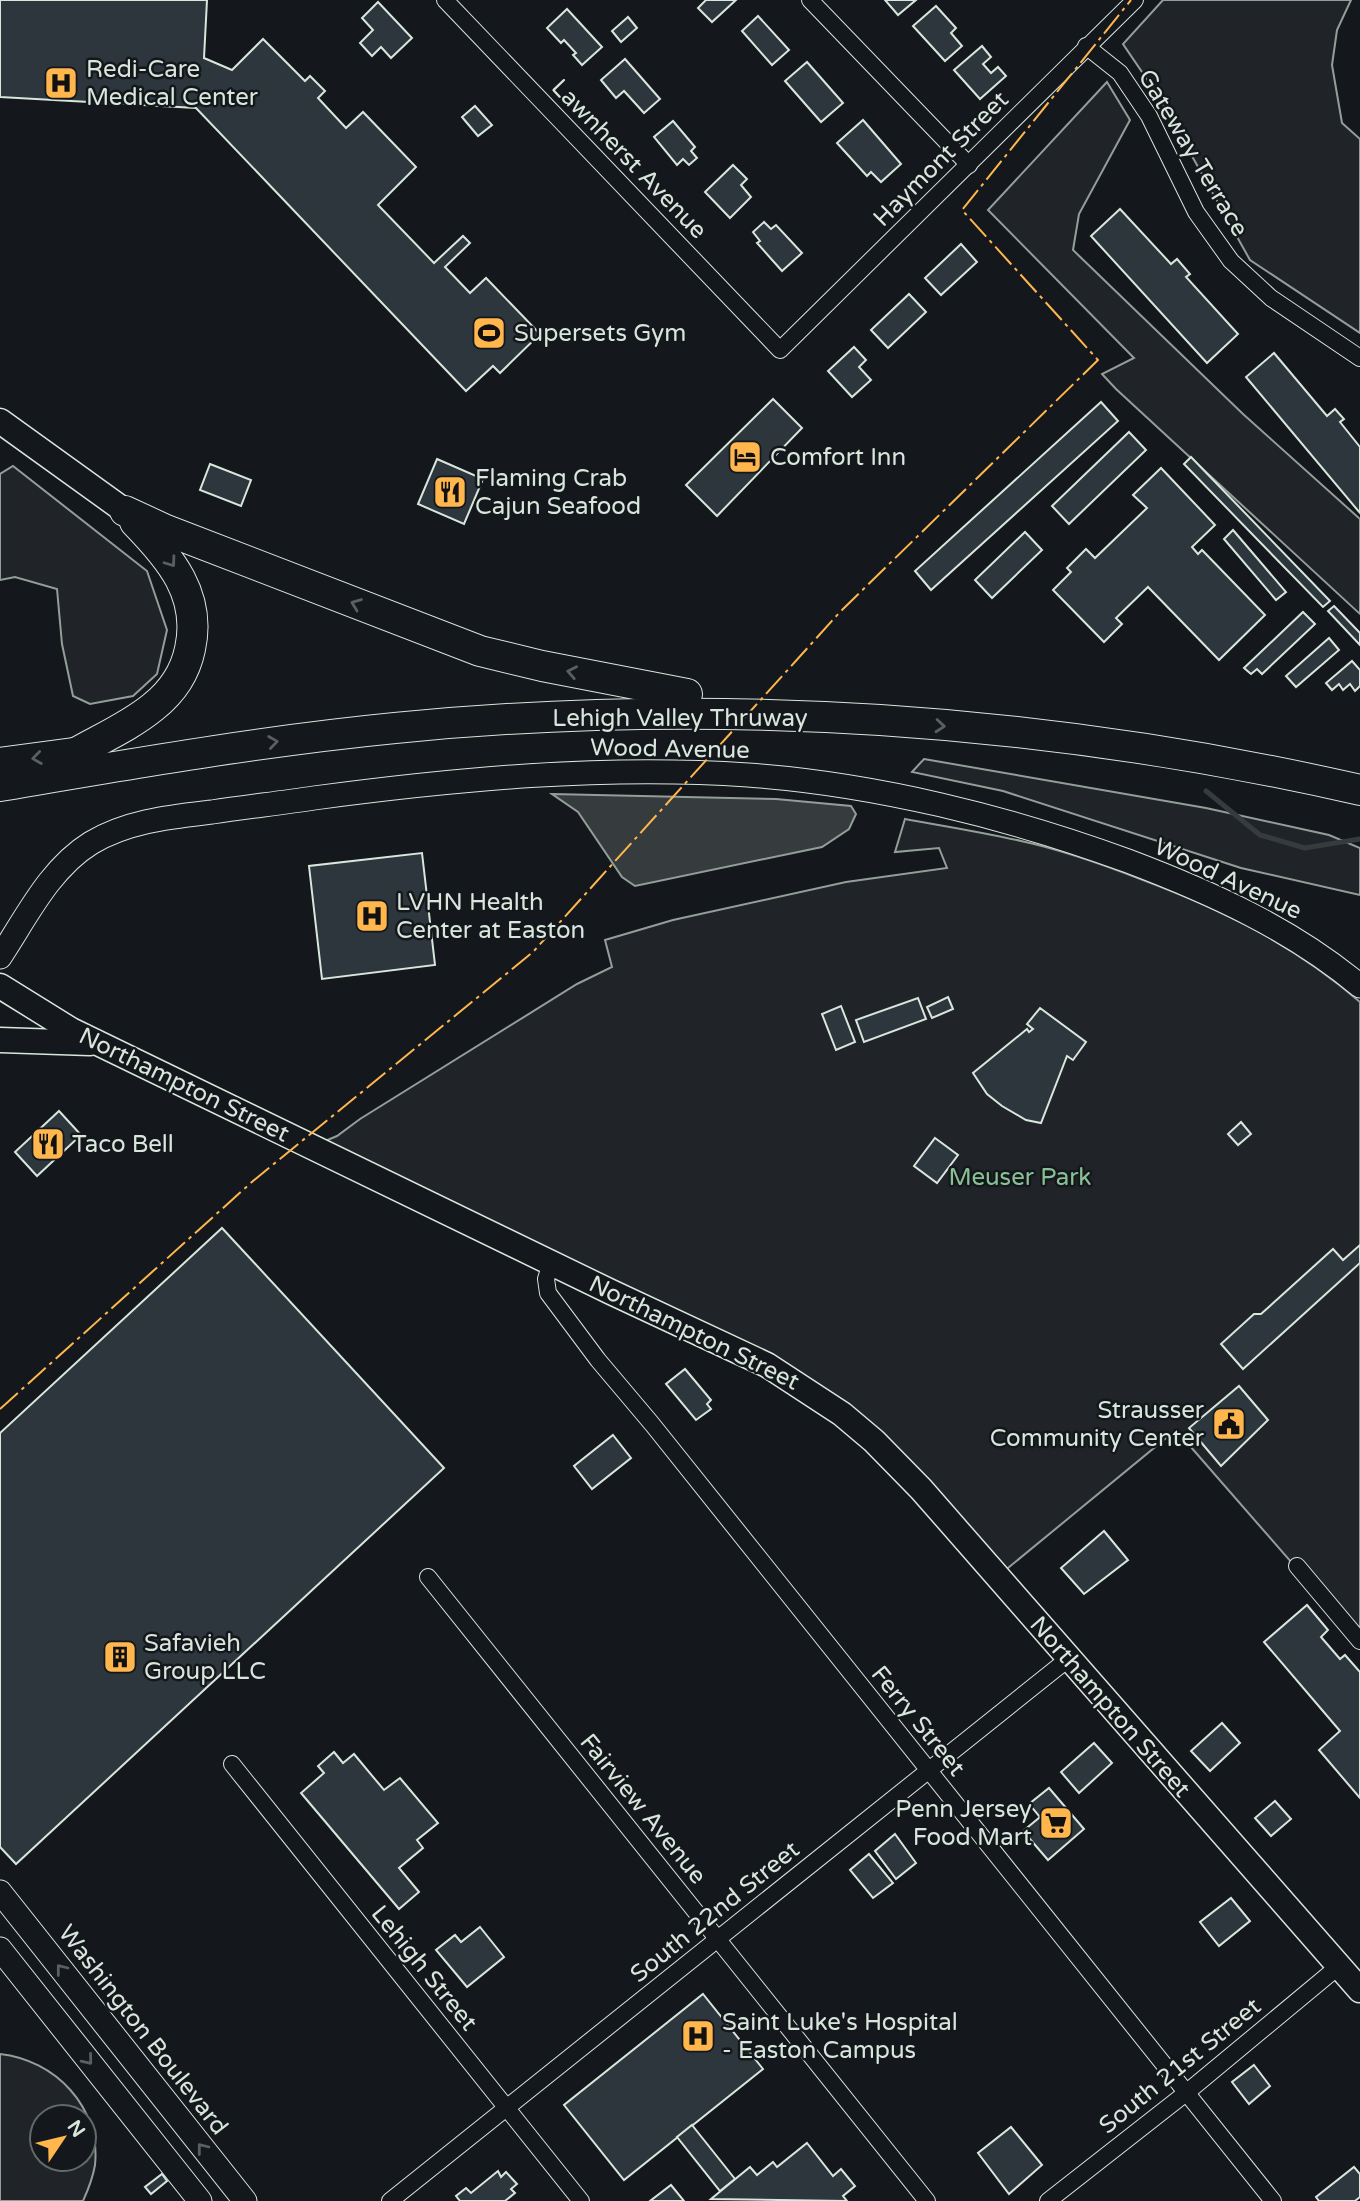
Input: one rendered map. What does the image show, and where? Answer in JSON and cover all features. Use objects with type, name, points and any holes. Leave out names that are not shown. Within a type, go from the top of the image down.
[{"type":"highway","points":[[125,511],[480,651],[687,694]]},
{"type":"highway","points":[[74,754],[142,716],[162,700],[183,670],[191,644],[192,607],[184,584],[163,551],[125,511]]},
{"type":"highway","name":"Lehigh Valley Thruway","points":[[0,763],[74,754],[206,731],[391,708],[573,696],[687,694],[876,701],[1059,717],[1185,736],[1360,771]]},
{"type":"highway","name":"Lehigh Valley Thruway","points":[[0,786],[206,751],[383,729],[549,717],[687,714],[880,721],[1058,738],[1168,752],[1360,790]]},
{"type":"main road","points":[[0,421],[125,511]]},
{"type":"main road","name":"Wood Avenue","points":[[0,957],[42,892],[63,866],[91,844],[129,826],[177,816],[458,782],[673,772],[749,775],[849,787],[1035,830],[1156,872],[1253,915],[1309,948],[1360,986]]},
{"type":"main road","name":"Northampton Street","points":[[0,986],[46,1016],[97,1043],[767,1365],[842,1414],[888,1454],[921,1489],[1360,1990]]},
{"type":"main road","points":[[0,1040],[97,1043]]},
{"type":"main road","name":"Washington Boulevard","points":[[0,1892],[245,2201]]},
{"type":"main road","points":[[0,1949],[201,2201]]},
{"type":"street","name":"Lawnherst Avenue","points":[[445,0],[780,350]]},
{"type":"street","points":[[810,0],[969,165]]},
{"type":"street","name":"Haymont Street","points":[[780,350],[1135,0]]},
{"type":"street","name":"Gateway Terrace","points":[[1086,46],[1119,73],[1149,116],[1196,212],[1231,261],[1271,298],[1360,358]]},
{"type":"street","name":"Ferry Street","points":[[551,1263],[546,1283],[557,1307],[1273,2201]]},
{"type":"street","points":[[1297,1566],[1360,1641]]},
{"type":"street","name":"Fairview Avenue","points":[[428,1577],[927,2201]]},
{"type":"street","name":"South 22nd Street","points":[[390,2201],[1068,1659]]},
{"type":"street","name":"Lehigh Street","points":[[232,1765],[581,2201]]},
{"type":"street","name":"South 21st Street","points":[[1048,2201],[1339,1966]]},
{"type":"green space","points":[[1163,0],[1351,0],[1337,30],[1332,65],[1342,123],[1360,139],[1360,333],[1250,260],[1159,97],[1123,44]]},
{"type":"green space","points":[[1107,82],[1130,120],[1079,214],[1073,250],[1243,414],[1360,519],[1360,614],[1102,374],[1134,358],[988,210]]},
{"type":"green space","points":[[13,466],[147,571],[167,630],[157,674],[133,696],[90,704],[73,696],[62,644],[57,589],[15,577],[0,580],[0,474]]},
{"type":"green space","points":[[924,759],[1206,808],[1329,835],[1360,848],[1360,895],[1241,868],[1003,791],[912,772]]},
{"type":"green space","name":"Meuser Park","points":[[905,819],[1052,849],[1173,892],[1229,917],[1283,946],[1310,963],[1360,1002],[1360,1641],[1176,1430],[997,1577],[842,1414],[313,1146],[337,1136],[577,984],[612,967],[605,940],[673,920],[846,882],[947,868],[939,848],[895,852]]},
{"type":"green space","points":[[0,2054],[20,2058],[56,2076],[80,2103],[28,2103],[28,2173],[93,2173],[83,2201],[0,2201]]},
{"type":"shaded area","points":[[552,794],[776,799],[851,806],[856,814],[849,829],[822,847],[635,886],[622,877],[578,812]]},
{"type":"building","points":[[0,0],[207,0],[204,58],[232,70],[263,39],[305,81],[310,76],[325,91],[318,98],[346,128],[363,112],[416,167],[378,205],[434,263],[463,236],[470,243],[445,267],[470,293],[486,278],[540,334],[500,373],[493,366],[466,391],[196,108],[0,97]]},
{"type":"building","points":[[706,0],[736,0],[712,22],[698,8]]},
{"type":"building","points":[[885,0],[916,0],[898,15]]},
{"type":"building","points":[[378,2],[412,38],[391,58],[381,47],[372,56],[360,43],[373,30],[362,18]]},
{"type":"building","points":[[936,6],[956,28],[951,33],[962,46],[945,61],[913,26]]},
{"type":"building","points":[[567,9],[602,47],[582,65],[573,55],[576,53],[564,40],[561,43],[547,28]]},
{"type":"building","points":[[758,16],[789,50],[772,65],[742,31]]},
{"type":"building","points":[[628,17],[637,28],[621,42],[612,31]]},
{"type":"building","points":[[982,46],[991,57],[983,64],[991,73],[998,67],[1006,76],[980,99],[954,70]]},
{"type":"building","points":[[625,59],[660,99],[644,113],[624,91],[616,98],[601,80]]},
{"type":"building","points":[[807,62],[843,103],[821,122],[785,81]]},
{"type":"building","points":[[475,106],[492,125],[478,136],[462,117]]},
{"type":"building","points":[[863,120],[901,164],[881,182],[871,172],[867,176],[837,143]]},
{"type":"building","points":[[673,121],[695,147],[691,151],[697,158],[689,165],[683,159],[677,165],[654,137]]},
{"type":"building","points":[[733,165],[747,179],[741,185],[751,197],[730,218],[705,192]]},
{"type":"building","points":[[1120,209],[1171,264],[1177,259],[1190,274],[1186,277],[1238,334],[1207,363],[1091,236]]},
{"type":"building","points":[[764,222],[771,229],[776,225],[802,253],[782,271],[757,243],[760,241],[753,232]]},
{"type":"building","points":[[961,244],[977,262],[941,295],[925,278]]},
{"type":"building","points":[[909,294],[926,312],[888,348],[871,330]]},
{"type":"building","points":[[854,347],[866,360],[859,367],[871,380],[852,397],[828,371]]},
{"type":"building","points":[[1274,353],[1327,416],[1335,409],[1344,419],[1340,422],[1360,447],[1360,513],[1246,377]]},
{"type":"building","name":"Comfort Inn","points":[[773,399],[802,428],[717,516],[686,485]]},
{"type":"building","points":[[1101,402],[1118,421],[931,590],[915,571]]},
{"type":"building","points":[[1129,432],[1146,450],[1069,524],[1052,506]]},
{"type":"building","points":[[1191,457],[1330,601],[1323,607],[1184,464]]},
{"type":"building","name":"Flaming Crab Cajun Seafood","points":[[437,459],[483,479],[464,524],[418,504]]},
{"type":"building","points":[[210,464],[251,480],[241,506],[200,490]]},
{"type":"building","points":[[1161,468],[1215,525],[1192,547],[1198,554],[1202,550],[1265,615],[1219,660],[1148,587],[1116,618],[1122,624],[1104,642],[1053,590],[1071,572],[1067,568],[1086,549],[1095,558],[1147,508],[1133,495]]},
{"type":"building","points":[[1233,530],[1286,592],[1276,600],[1224,539]]},
{"type":"building","points":[[1025,532],[1042,550],[992,598],[975,580]]},
{"type":"building","points":[[1334,606],[1360,633],[1360,645],[1328,611]]},
{"type":"building","points":[[1303,612],[1315,624],[1262,674],[1257,669],[1251,674],[1244,668]]},
{"type":"building","points":[[1329,638],[1339,650],[1296,687],[1286,676]]},
{"type":"building","points":[[1352,661],[1360,670],[1360,686],[1355,691],[1350,684],[1343,690],[1339,684],[1332,690],[1326,683]]},
{"type":"building","name":"LVHN Health Center at Easton","points":[[422,853],[435,965],[322,979],[309,866]]},
{"type":"building","points":[[948,997],[953,1009],[932,1018],[927,1007]]},
{"type":"building","points":[[918,998],[926,1019],[864,1042],[856,1020]]},
{"type":"building","points":[[841,1006],[855,1042],[836,1050],[822,1014]]},
{"type":"building","points":[[1040,1008],[1086,1042],[1073,1060],[1067,1056],[1041,1123],[1026,1120],[1002,1106],[987,1094],[973,1073],[1027,1029],[1029,1032],[1033,1029],[1027,1024]]},
{"type":"building","name":"Taco Bell","points":[[59,1111],[81,1135],[37,1176],[15,1152]]},
{"type":"building","points":[[1241,1122],[1251,1134],[1238,1145],[1228,1134]]},
{"type":"building","points":[[935,1138],[958,1155],[937,1183],[914,1166]]},
{"type":"building","name":"Safavieh Group LLC","points":[[222,1228],[444,1468],[16,1864],[0,1847],[0,1433]]},
{"type":"building","points":[[1360,1245],[1360,1263],[1243,1369],[1221,1344],[1254,1314],[1261,1314],[1333,1249],[1343,1260]]},
{"type":"building","points":[[685,1369],[711,1400],[707,1404],[711,1409],[696,1420],[666,1384]]},
{"type":"building","name":"Strausser Community Center","points":[[1239,1386],[1268,1420],[1221,1466],[1189,1428]]},
{"type":"building","points":[[613,1435],[631,1458],[592,1489],[574,1466]]},
{"type":"building","points":[[1104,1531],[1128,1560],[1084,1594],[1061,1568]]},
{"type":"building","points":[[1307,1605],[1328,1630],[1321,1637],[1340,1659],[1345,1655],[1360,1672],[1360,1798],[1319,1750],[1340,1731],[1264,1642]]},
{"type":"building","points":[[1222,1723],[1240,1743],[1210,1771],[1191,1751]]},
{"type":"building","points":[[1094,1743],[1112,1763],[1079,1793],[1061,1772]]},
{"type":"building","points":[[334,1752],[343,1763],[354,1754],[384,1790],[400,1778],[438,1823],[417,1840],[423,1848],[399,1868],[419,1892],[399,1909],[301,1793],[324,1773],[318,1766]]},
{"type":"building","name":"Penn Jersey Food Mart","points":[[1049,1788],[1084,1829],[1048,1860],[1023,1831],[1040,1817],[1029,1804]]},
{"type":"building","points":[[1275,1801],[1291,1819],[1271,1836],[1255,1818]]},
{"type":"building","points":[[895,1834],[916,1863],[896,1879],[875,1851]]},
{"type":"building","points":[[869,1854],[893,1883],[873,1898],[850,1870]]},
{"type":"building","points":[[1231,1898],[1250,1921],[1219,1946],[1200,1922]]},
{"type":"building","points":[[480,1927],[504,1957],[467,1987],[436,1950],[455,1935],[461,1942]]},
{"type":"building","points":[[703,1994],[763,2069],[624,2180],[564,2105]]},
{"type":"building","points":[[1254,2065],[1270,2086],[1249,2104],[1232,2082]]},
{"type":"building","points":[[692,2125],[735,2179],[720,2191],[677,2137]]},
{"type":"building","points":[[1011,2127],[1042,2165],[1009,2194],[978,2153]]},
{"type":"building","points":[[807,2143],[833,2176],[841,2169],[855,2186],[843,2196],[847,2201],[711,2199],[750,2167],[757,2175],[773,2162],[777,2167]]},
{"type":"building","points":[[1354,2167],[1360,2174],[1360,2197],[1355,2201],[1319,2201],[1316,2197]]},
{"type":"building","points":[[498,2171],[501,2177],[506,2172],[517,2184],[511,2189],[515,2193],[505,2201],[460,2201],[456,2196],[466,2188],[471,2193]]},
{"type":"building","points":[[162,2174],[167,2181],[151,2194],[145,2187]]},
{"type":"building","points":[[671,2185],[684,2201],[650,2201]]},
{"type":"waterway","points":[[1206,791],[1260,835],[1305,848],[1360,839]]},
{"type":"power","points":[[0,1409],[253,1181],[533,952],[840,612],[1098,360],[962,210],[1131,0]]},
{"type":"place","name":"Redi-Care Medical Center","points":[[61,83]]},
{"type":"place","name":"Supersets Gym","points":[[489,333]]},
{"type":"place","name":"Comfort Inn","points":[[745,457]]},
{"type":"place","name":"Flaming Crab Cajun Seafood","points":[[450,492]]},
{"type":"place","name":"LVHN Health Center at Easton","points":[[372,916]]},
{"type":"place","name":"Taco Bell","points":[[48,1144]]},
{"type":"place","name":"Strausser Community Center","points":[[1229,1424]]},
{"type":"place","name":"Safavieh Group LLC","points":[[120,1657]]},
{"type":"place","name":"Penn Jersey Food Mart","points":[[1056,1823]]},
{"type":"place","name":"Saint Luke's Hospital - Easton Campus","points":[[698,2036]]}]
